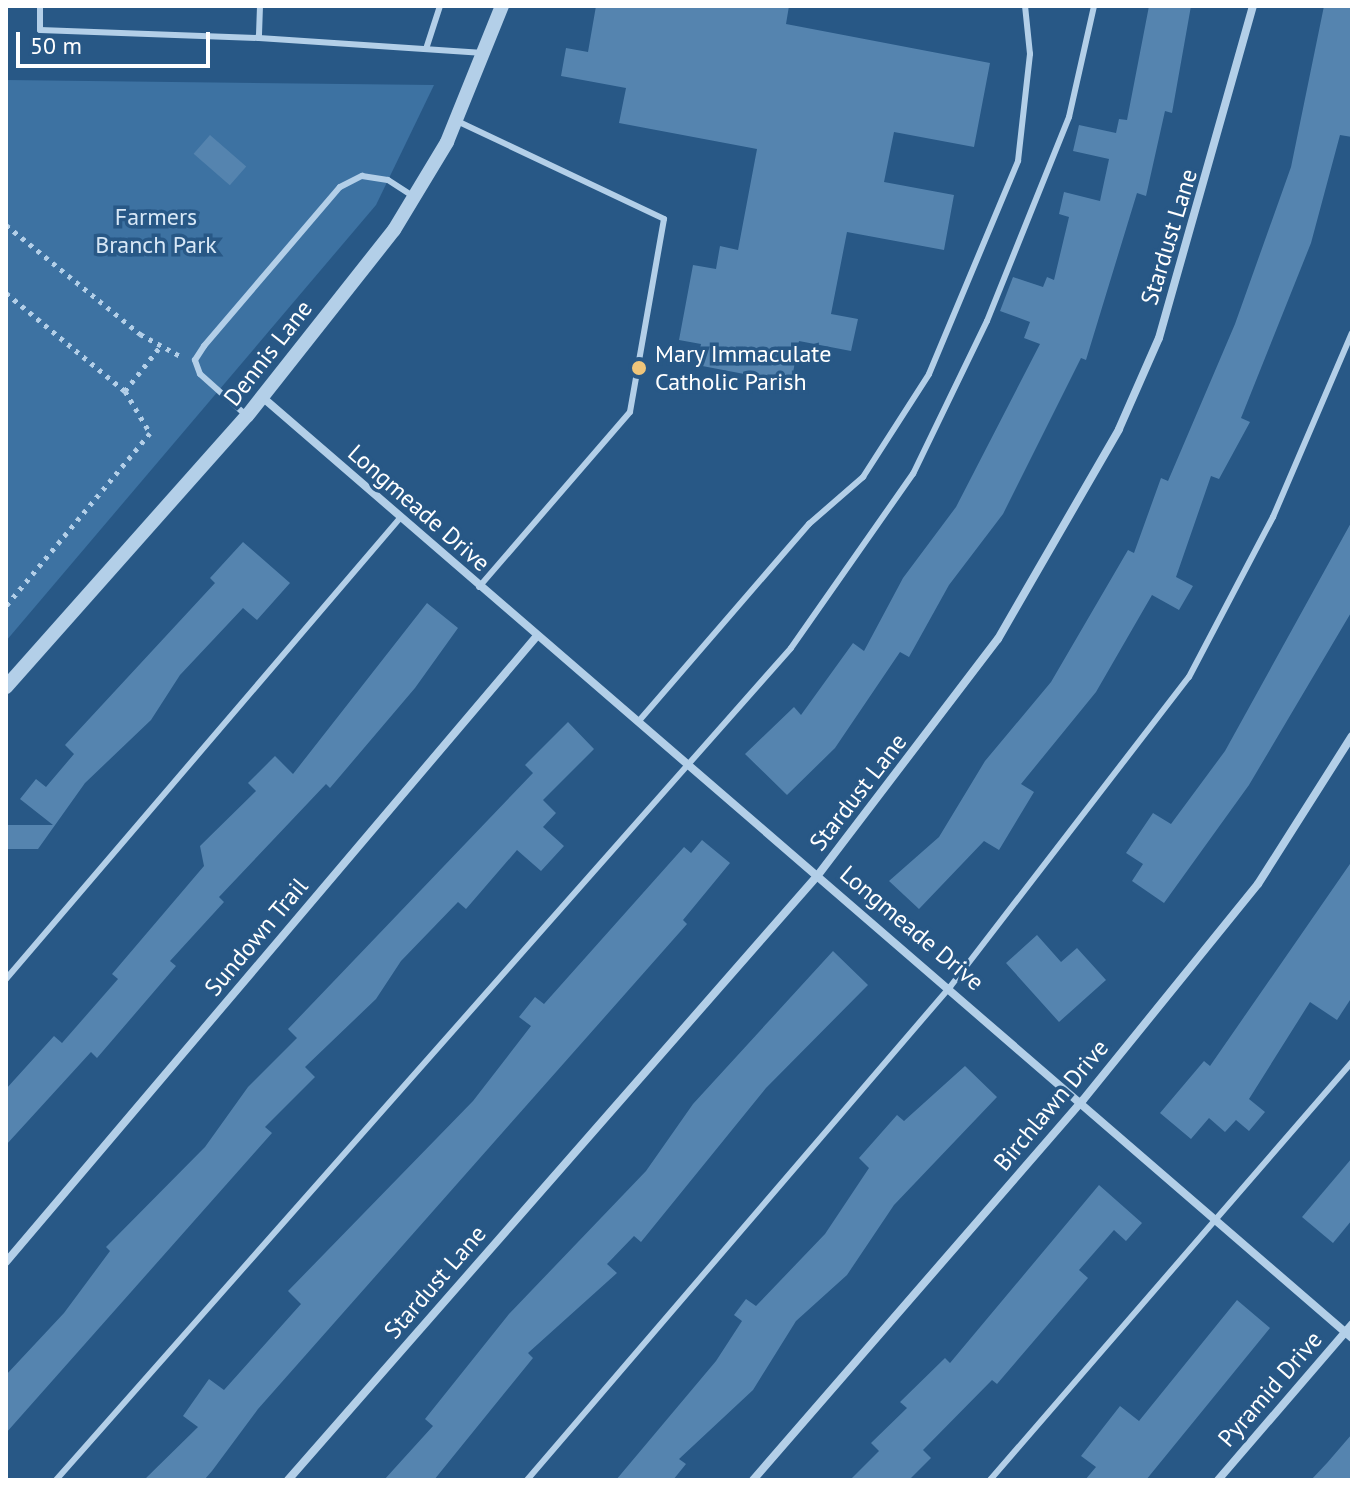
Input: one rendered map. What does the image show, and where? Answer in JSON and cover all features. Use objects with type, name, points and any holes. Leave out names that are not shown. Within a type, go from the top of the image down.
[{"type":"street","name":"Dennis Lane","points":[[6,687],[247,416],[416,198],[456,120],[502,6]]},
{"type":"street","name":"Stardust Lane","points":[[288,1480],[818,875],[998,639],[1119,429],[1159,338],[1253,6]]},
{"type":"street","name":"Longmeade Drive","points":[[261,396],[536,637],[1083,1100],[1349,1335]]},
{"type":"street","name":"Sundown Trail","points":[[6,1262],[536,637]]},
{"type":"street","name":"Birchlawn Drive","points":[[753,1480],[1083,1100],[1258,884],[1352,736]]},
{"type":"street","name":"Pyramid Drive","points":[[1218,1480],[1349,1335],[1352,1324]]},
{"type":"lane","points":[[40,6],[40,30],[259,38],[484,53]]},
{"type":"lane","points":[[259,38],[260,6]]},
{"type":"lane","points":[[426,49],[440,6]]},
{"type":"lane","points":[[638,722],[809,524],[863,477],[929,374],[1018,161],[1030,54],[1025,6]]},
{"type":"lane","points":[[56,1480],[791,648],[913,474],[987,321],[1069,117],[1094,6]]},
{"type":"lane","points":[[456,120],[664,219],[630,412],[479,587]]},
{"type":"lane","points":[[247,416],[195,360],[340,187],[362,176],[388,180],[416,198]]},
{"type":"lane","points":[[527,1480],[950,987],[1189,677],[1273,517],[1352,333]]},
{"type":"lane","points":[[6,979],[400,518]]},
{"type":"lane","points":[[990,1480],[1352,1062]]},
{"type":"path","points":[[6,225],[160,348],[195,360]]},
{"type":"path","points":[[6,293],[125,391],[148,424],[146,443],[6,606]]},
{"type":"path","points":[[125,391],[160,348]]},
{"type":"green space","name":"Farmers Branch Park","points":[[6,80],[434,85],[376,205],[6,641]]},
{"type":"building","points":[[596,6],[789,6],[786,24],[990,63],[974,147],[894,132],[884,182],[954,195],[944,250],[847,232],[831,314],[858,319],[851,351],[799,341],[791,383],[697,365],[701,344],[679,340],[693,265],[716,269],[720,246],[738,250],[757,149],[619,123],[626,88],[561,76],[566,48],[588,52]]},
{"type":"building","points":[[1149,6],[1191,6],[1172,113],[1165,111],[1146,196],[1137,193],[1086,360],[1081,358],[1003,514],[949,585],[909,657],[900,652],[835,748],[787,795],[745,754],[794,707],[801,715],[853,643],[864,651],[903,578],[956,507],[1040,344],[1024,338],[1030,322],[1000,311],[1013,277],[1043,287],[1047,277],[1054,280],[1069,217],[1059,214],[1064,192],[1100,201],[1109,159],[1073,151],[1079,125],[1116,133],[1119,119],[1127,120]]},
{"type":"building","points":[[1324,6],[1352,8],[1352,137],[1340,135],[1311,243],[1241,418],[1250,422],[1219,479],[1211,476],[1176,577],[1193,586],[1179,610],[1152,595],[1096,692],[1021,784],[1034,792],[999,850],[984,841],[919,909],[889,881],[939,837],[985,761],[1051,682],[1128,550],[1134,553],[1161,478],[1168,481],[1235,324],[1291,167]]},
{"type":"building","points":[[210,135],[246,166],[230,185],[194,154]]},
{"type":"building","points":[[1352,521],[1352,611],[1249,785],[1164,903],[1132,881],[1143,864],[1126,853],[1153,813],[1171,824],[1225,751]]},
{"type":"building","points":[[243,542],[290,583],[257,620],[243,608],[180,675],[151,720],[85,783],[38,849],[6,849],[6,825],[53,825],[20,799],[36,779],[46,787],[74,754],[65,745],[215,583],[210,578]]},
{"type":"building","points":[[427,603],[458,628],[415,688],[330,788],[326,784],[219,897],[224,902],[170,961],[176,966],[97,1058],[91,1052],[6,1145],[6,1089],[54,1036],[62,1043],[118,979],[112,974],[204,866],[200,846],[256,791],[248,783],[275,756],[293,774]]},
{"type":"building","points":[[568,722],[594,749],[543,800],[556,813],[543,827],[564,846],[541,871],[517,850],[466,909],[458,902],[401,961],[376,999],[305,1067],[315,1077],[265,1127],[272,1133],[6,1433],[6,1375],[64,1313],[110,1251],[106,1247],[205,1147],[248,1087],[297,1038],[288,1029],[533,773],[525,765]]},
{"type":"building","points":[[702,840],[730,863],[683,920],[687,924],[258,1409],[212,1471],[204,1480],[144,1480],[198,1427],[183,1416],[209,1379],[224,1390],[301,1304],[288,1291],[473,1101],[531,1026],[519,1017],[535,997],[544,1004],[684,847],[691,853]]},
{"type":"building","points":[[1352,861],[1352,997],[1337,1020],[1310,1002],[1249,1099],[1265,1112],[1249,1131],[1236,1120],[1225,1132],[1209,1118],[1191,1139],[1160,1113],[1204,1061],[1210,1066]]},
{"type":"building","points":[[1037,935],[1061,962],[1077,948],[1106,980],[1059,1022],[1006,963]]},
{"type":"building","points":[[833,951],[868,985],[766,1088],[641,1242],[634,1236],[607,1264],[617,1273],[528,1353],[533,1358],[434,1480],[384,1480],[433,1426],[425,1419],[509,1314],[646,1171],[693,1104]]},
{"type":"building","points":[[965,1066],[997,1097],[894,1205],[847,1275],[796,1321],[753,1390],[679,1459],[686,1464],[673,1480],[616,1480],[716,1361],[742,1321],[734,1315],[746,1299],[756,1306],[825,1234],[869,1168],[859,1158],[897,1115],[904,1121]]},
{"type":"building","points":[[1352,1158],[1352,1220],[1333,1243],[1302,1217]]},
{"type":"building","points":[[1099,1185],[1142,1223],[1126,1241],[1114,1230],[1079,1270],[1088,1278],[997,1384],[992,1380],[923,1450],[931,1458],[909,1480],[850,1480],[879,1451],[871,1443],[907,1408],[900,1402],[945,1358],[950,1363]]},
{"type":"building","points":[[1237,1300],[1270,1328],[1146,1480],[1085,1480],[1096,1467],[1081,1456],[1120,1406],[1139,1421]]},
{"type":"building","points":[[1352,1434],[1352,1480],[1311,1480],[1327,1463]]},
{"type":"place","name":"Mary Immaculate Catholic Parish","points":[[639,368]]}]
